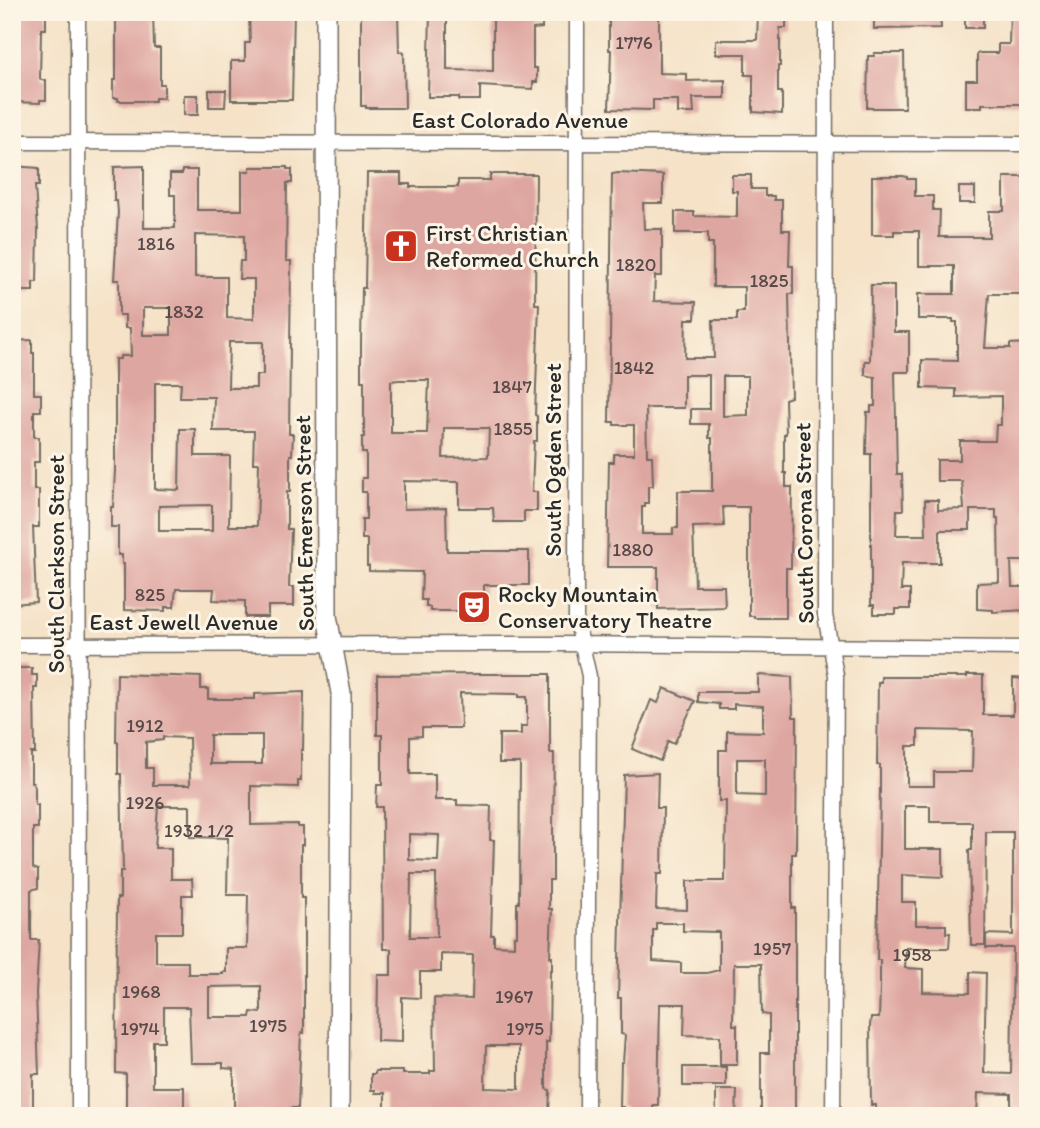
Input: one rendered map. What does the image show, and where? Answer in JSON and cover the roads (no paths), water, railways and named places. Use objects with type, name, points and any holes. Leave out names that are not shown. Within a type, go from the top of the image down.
[{"type":"street","name":"South Clarkson Street","points":[[78,12],[79,1116]]},
{"type":"street","name":"South Emerson Street","points":[[326,12],[327,616],[341,693],[339,1116]]},
{"type":"street","name":"South Ogden Street","points":[[577,12],[576,618],[589,676],[587,1116]]},
{"type":"street","name":"South Corona Street","points":[[826,12],[825,615],[836,675],[833,1116]]},
{"type":"street","name":"East Colorado Avenue","points":[[12,142],[1028,144]]},
{"type":"street","name":"East Jewell Avenue","points":[[12,646],[582,645],[1028,648]]},
{"type":"place","name":"First Christian Reformed Church","points":[[401,246]]},
{"type":"place","name":"Rocky Mountain Conservatory Theatre","points":[[474,607]]}]
